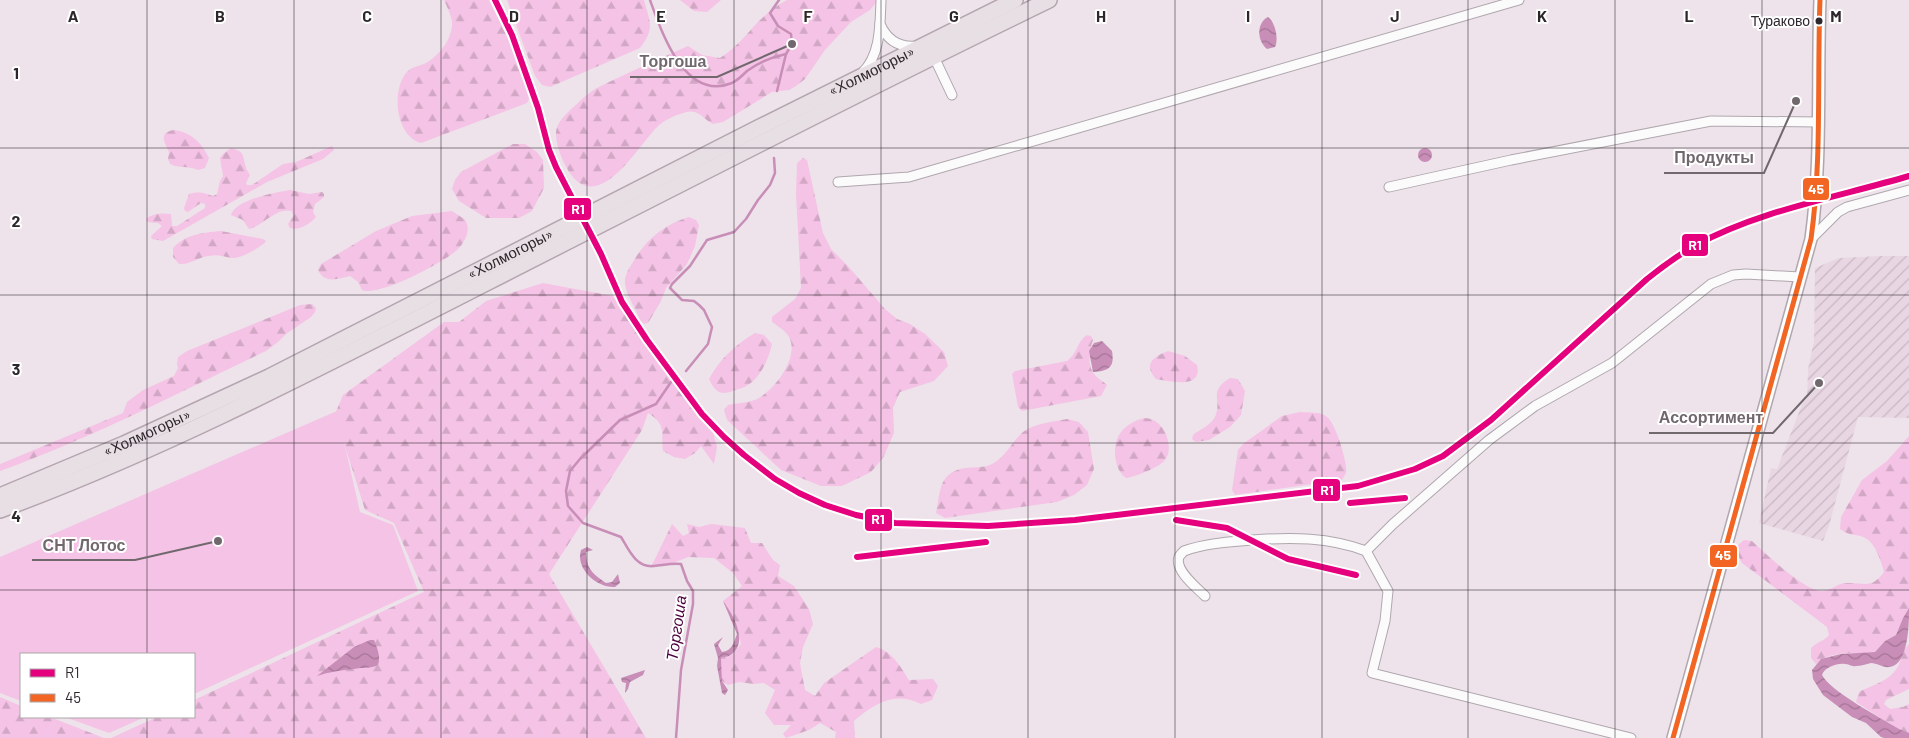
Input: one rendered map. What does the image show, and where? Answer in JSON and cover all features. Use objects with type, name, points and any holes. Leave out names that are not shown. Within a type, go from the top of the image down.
[{"type":"highway","name":"«Холмогоры»","points":[[0,510],[130,457],[276,389],[906,70],[929,51],[1015,0]]},
{"type":"highway","points":[[929,51],[956,45],[1049,0]]},
{"type":"highway","name":"«Холмогоры»","points":[[0,496],[124,444],[269,377],[855,80],[929,51]]},
{"type":"street","points":[[855,80],[872,61],[880,24],[881,0]]},
{"type":"street","points":[[838,182],[909,177],[1519,0]]},
{"type":"street","points":[[1673,738],[1811,239],[1816,201],[1819,122],[1820,0]]},
{"type":"street","points":[[880,24],[885,35],[891,40],[929,51],[952,95]]},
{"type":"street","points":[[1389,187],[1511,160],[1711,121],[1819,122]]},
{"type":"street","points":[[1811,239],[1838,212],[1847,206],[1909,190]]},
{"type":"street","points":[[1366,551],[1393,524],[1489,440],[1535,406],[1612,363],[1711,284],[1733,275],[1800,277]]},
{"type":"street","points":[[1205,596],[1184,575],[1179,564],[1179,558],[1184,551],[1230,542],[1291,537],[1335,542],[1366,551],[1388,591],[1385,621],[1372,673],[1631,738]]},
{"type":"shaded area","points":[[1909,256],[1909,418],[1858,417],[1829,526],[1823,541],[1759,523],[1771,468],[1777,469],[1803,402],[1807,399],[1808,369],[1814,341],[1815,268],[1839,258]]},
{"type":"green space","points":[[444,0],[489,0],[506,34],[530,97],[527,103],[421,143],[413,139],[406,132],[401,123],[398,91],[406,73],[431,60],[445,46],[452,28],[452,22]]},
{"type":"green space","points":[[507,0],[644,0],[650,25],[648,36],[640,48],[550,87],[542,85],[535,76]]},
{"type":"green space","points":[[680,0],[721,0],[707,12],[694,11]]},
{"type":"green space","points":[[787,0],[878,0],[870,10],[851,22],[825,50],[805,79],[796,86],[789,90],[772,92],[723,122],[713,124],[698,113],[691,111],[671,118],[657,127],[619,172],[607,181],[595,186],[583,185],[572,176],[563,162],[556,134],[558,124],[585,96],[608,83],[688,46],[702,55],[720,58],[729,52],[768,13]]},
{"type":"green space","points":[[173,130],[190,135],[203,147],[209,158],[205,168],[198,170],[170,164],[168,159],[169,152],[164,136],[168,131]]},
{"type":"green space","points":[[513,144],[525,144],[537,152],[543,160],[544,188],[532,211],[519,218],[486,218],[459,201],[452,189],[455,180],[461,172]]},
{"type":"green space","points":[[332,146],[334,150],[323,159],[267,182],[163,241],[152,239],[151,236],[162,226],[158,223],[147,222],[146,219],[149,217],[158,214],[171,214],[172,226],[177,226],[205,208],[205,204],[201,203],[188,212],[184,208],[189,194],[204,193],[213,196],[217,194],[223,176],[220,158],[231,148],[243,155],[246,169],[250,175],[246,183],[247,185],[252,185],[283,164],[296,162]]},
{"type":"green space","points":[[803,158],[807,160],[823,233],[831,249],[885,309],[897,319],[910,324],[925,334],[944,352],[948,366],[934,381],[900,392],[893,408],[894,433],[883,458],[871,472],[842,486],[821,486],[781,470],[727,420],[724,410],[728,405],[752,401],[762,396],[778,381],[789,362],[791,342],[787,334],[772,322],[772,317],[795,299],[801,288],[796,194],[797,163]]},
{"type":"green space","points":[[290,190],[309,194],[322,192],[324,194],[324,197],[315,204],[313,212],[316,217],[311,222],[297,229],[290,228],[288,224],[293,216],[292,211],[286,210],[275,214],[249,229],[243,220],[231,215],[240,205],[248,201]]},
{"type":"green space","points":[[452,211],[464,219],[467,224],[468,228],[464,241],[449,256],[410,278],[382,289],[370,291],[362,290],[358,282],[350,276],[328,279],[318,270],[321,264],[376,231],[412,216]]},
{"type":"green space","points":[[689,217],[696,220],[699,225],[695,246],[687,264],[666,288],[648,323],[644,324],[640,320],[626,289],[627,272],[643,247],[656,234],[672,224]]},
{"type":"green space","points":[[221,231],[266,241],[250,252],[236,258],[212,255],[179,264],[173,257],[173,248],[183,240],[201,234]]},
{"type":"green space","points":[[543,283],[613,296],[712,428],[717,447],[714,464],[701,446],[695,453],[685,459],[674,457],[663,451],[661,425],[648,413],[642,430],[549,574],[646,738],[111,738],[155,718],[195,718],[195,700],[424,592],[394,523],[365,510],[335,414],[343,395],[444,322],[459,322],[486,301]]},
{"type":"green space","points":[[312,304],[316,308],[311,317],[286,334],[266,351],[101,430],[0,471],[0,464],[123,413],[127,402],[143,390],[174,376],[178,368],[178,357],[187,351],[300,305]]},
{"type":"green space","points":[[755,333],[764,335],[772,344],[767,361],[761,372],[753,382],[745,387],[721,393],[713,387],[709,379],[729,353]]},
{"type":"green space","points":[[1087,335],[1091,336],[1093,340],[1090,348],[1092,371],[1107,385],[1101,396],[1022,411],[1018,407],[1012,374],[1015,371],[1067,361],[1071,358],[1081,340]]},
{"type":"green space","points":[[1168,351],[1185,356],[1197,365],[1198,373],[1195,378],[1184,382],[1156,379],[1152,374],[1150,365],[1154,359]]},
{"type":"green space","points":[[1230,378],[1238,379],[1245,391],[1241,415],[1230,427],[1209,440],[1196,442],[1192,439],[1193,435],[1208,425],[1215,417],[1217,411],[1217,392],[1223,383]]},
{"type":"green space","points":[[337,411],[360,512],[393,525],[418,591],[195,694],[195,653],[20,653],[20,701],[0,693],[0,557]]},
{"type":"green space","points":[[1300,412],[1321,414],[1327,417],[1334,426],[1345,461],[1346,473],[1342,480],[1235,495],[1232,490],[1238,450],[1243,444],[1282,416]]},
{"type":"green space","points":[[1144,418],[1154,420],[1162,428],[1168,439],[1168,455],[1162,463],[1153,469],[1126,478],[1119,469],[1115,456],[1116,443],[1121,432],[1126,427]]},
{"type":"green space","points":[[1067,419],[1079,422],[1088,432],[1094,469],[1087,485],[1074,495],[1057,502],[945,518],[936,513],[944,481],[954,471],[993,464],[1003,456],[1023,432],[1044,423]]},
{"type":"green space","points":[[1909,436],[1909,608],[1896,635],[1885,641],[1875,652],[1836,654],[1822,659],[1816,664],[1811,658],[1811,648],[1829,635],[1827,627],[1742,563],[1736,552],[1738,545],[1744,540],[1752,541],[1786,572],[1807,586],[1817,590],[1824,591],[1843,583],[1867,584],[1875,581],[1884,572],[1877,552],[1867,539],[1840,529],[1841,517],[1862,480],[1887,461]]},
{"type":"green space","points":[[672,524],[683,536],[689,533],[687,524],[699,527],[711,524],[745,528],[751,543],[762,543],[773,560],[780,565],[778,576],[794,586],[809,609],[813,624],[803,647],[800,663],[805,690],[815,696],[824,683],[876,647],[892,656],[909,680],[933,679],[938,686],[932,700],[921,704],[912,700],[894,699],[878,704],[854,721],[855,738],[835,738],[836,732],[820,723],[809,730],[786,738],[783,734],[791,725],[774,725],[765,713],[775,690],[764,683],[739,682],[728,685],[722,681],[721,658],[732,655],[741,644],[737,628],[723,601],[742,586],[733,573],[714,558],[688,557],[673,563],[651,567]]},
{"type":"green space","points":[[1909,644],[1909,689],[1886,700],[1884,704],[1890,709],[1909,704],[1909,733],[1899,730],[1856,702],[1859,692],[1882,681],[1894,672],[1899,665],[1904,650]]},
{"type":"green space","points":[[0,697],[20,706],[20,718],[53,718],[104,738],[0,738]]},
{"type":"green space","points":[[68,718],[143,718],[109,733]]},
{"type":"water","points":[[1268,17],[1274,27],[1277,40],[1275,47],[1267,49],[1261,41],[1259,32],[1261,23]]},
{"type":"water","points":[[1422,148],[1428,148],[1432,155],[1428,162],[1422,162],[1418,158],[1418,152]]},
{"type":"water","points":[[1102,341],[1112,351],[1111,365],[1103,371],[1093,372],[1089,351],[1094,343]]},
{"type":"water","points":[[587,547],[593,550],[586,552],[589,567],[594,574],[606,583],[612,582],[618,574],[620,583],[615,587],[608,586],[595,581],[589,576],[581,564],[580,557],[581,550]]},
{"type":"water","points":[[723,601],[731,613],[739,635],[737,648],[731,655],[721,658],[722,681],[728,690],[725,695],[722,693],[717,666],[718,658],[714,644],[723,637],[718,645],[722,652],[728,650],[732,646],[737,634]]},
{"type":"water","points":[[1909,608],[1907,642],[1901,659],[1896,664],[1887,667],[1871,663],[1854,666],[1838,664],[1828,668],[1822,675],[1835,689],[1845,696],[1899,729],[1909,733],[1909,738],[1884,738],[1866,723],[1852,717],[1823,695],[1813,679],[1812,670],[1821,659],[1841,654],[1875,652],[1885,641],[1896,635]]},
{"type":"water","points":[[374,640],[377,649],[378,665],[335,671],[317,676],[354,647]]},
{"type":"water","points":[[645,670],[643,675],[630,682],[625,693],[626,683],[622,682],[621,678]]},
{"type":"waterway","points":[[650,0],[661,30],[678,61],[689,74],[701,83],[715,86],[732,83],[756,65],[786,54]]},
{"type":"waterway","name":"Торгоша","points":[[777,91],[786,54],[792,44],[791,34],[778,26],[770,13],[779,0]]},
{"type":"waterway","name":"Торгоша","points":[[686,371],[708,344],[712,327],[704,310],[699,305],[694,301],[682,300],[670,288],[690,266],[707,240],[734,232],[746,219],[770,185],[775,173],[774,158]]},
{"type":"waterway","name":"Торгоша","points":[[671,382],[656,404],[620,420],[580,459],[570,471],[566,491],[568,506],[583,523],[621,537],[630,552],[642,564],[648,566],[681,564],[693,591],[693,604],[681,670],[676,738]]},
{"type":"transit line","name":"R1","points":[[495,0],[512,35],[538,108],[549,150],[556,167],[601,254],[622,302],[647,340],[702,414],[744,455],[775,479],[799,493],[825,505],[856,515],[895,523],[988,526],[1075,520],[1358,486],[1415,469],[1443,456],[1491,420],[1647,279],[1694,246],[1745,223],[1772,214],[1909,176]]},
{"type":"transit line","name":"45","points":[[1673,738],[1811,239],[1817,180],[1820,0]]},
{"type":"transit line","name":"R1","points":[[1350,503],[1405,498]]},
{"type":"transit line","name":"R1","points":[[1176,520],[1227,528],[1288,559],[1356,575]]},
{"type":"transit line","name":"R1","points":[[857,557],[986,542]]},
{"type":"place","name":"Тураково","points":[[1819,21]]},
{"type":"place","name":"Торгоша","points":[[792,44]]},
{"type":"place","name":"Продукты","points":[[1796,101]]},
{"type":"place","name":"Ассортимент","points":[[1819,383]]},
{"type":"place","name":"СНТ Лотос","points":[[218,541]]}]
